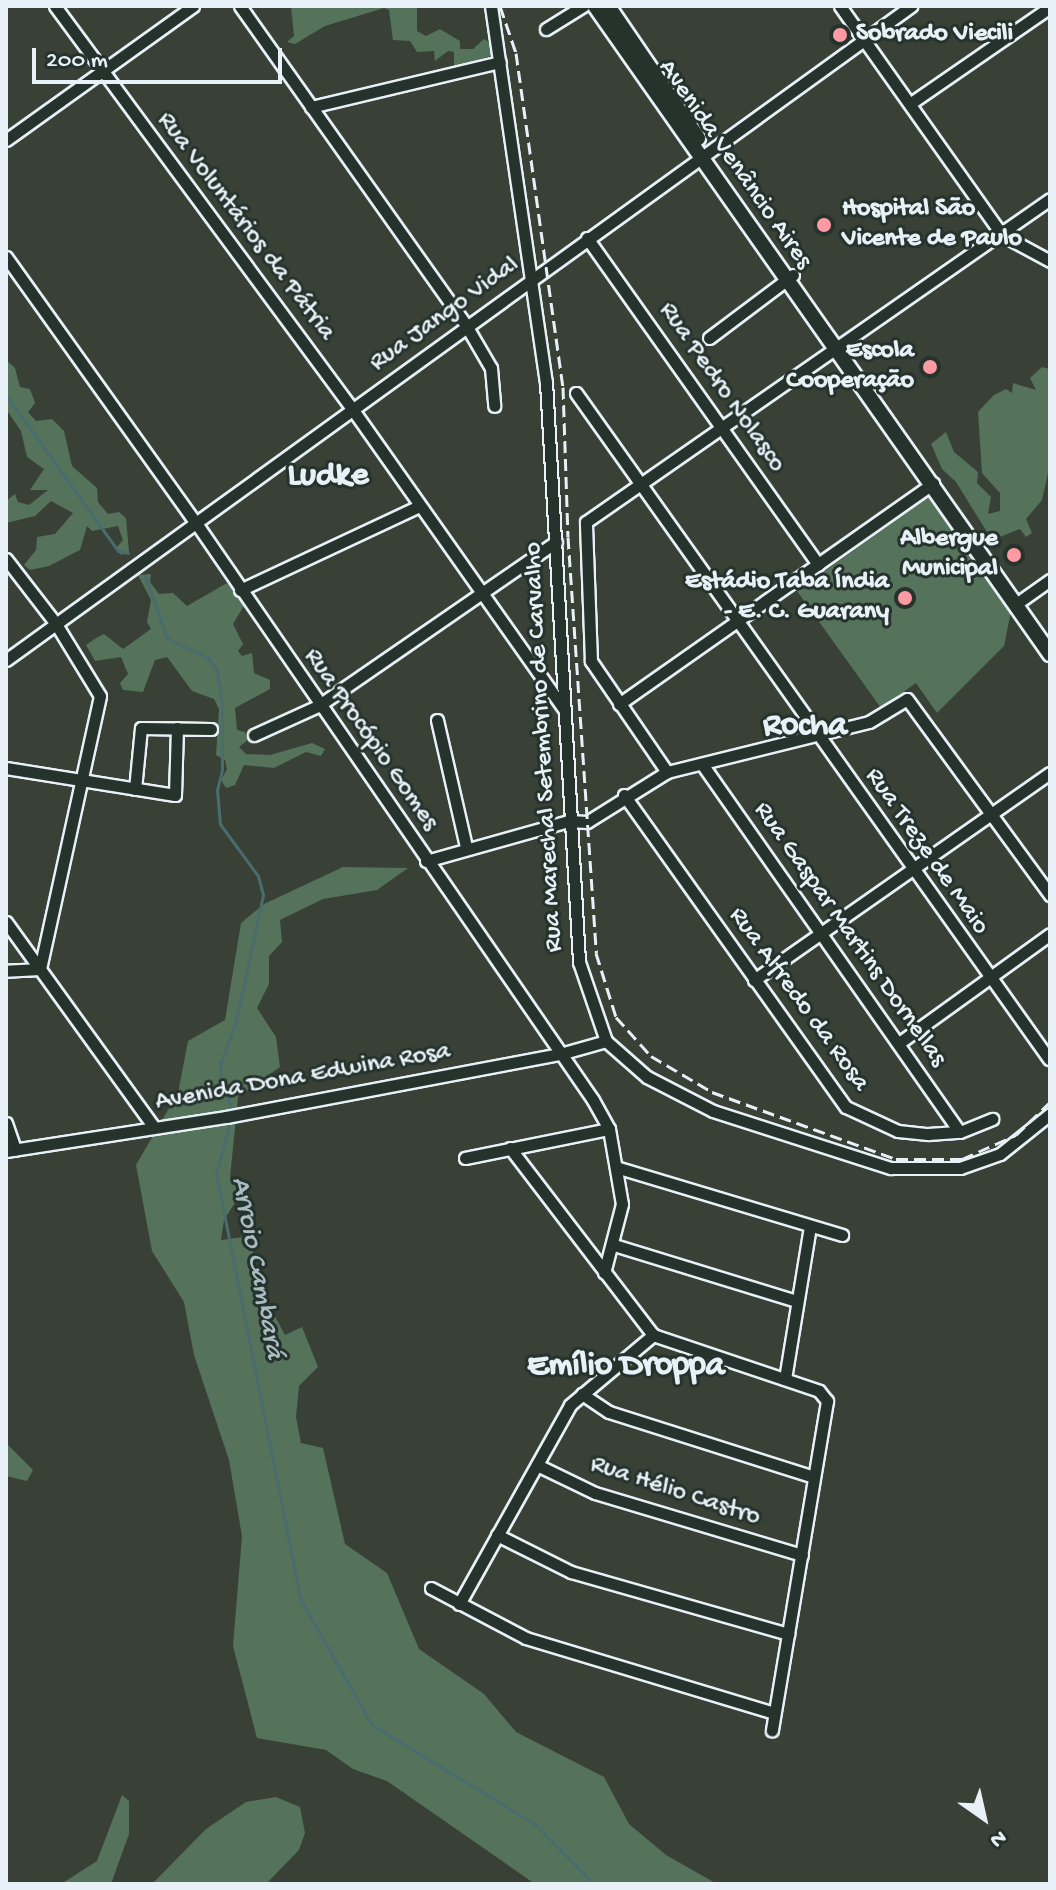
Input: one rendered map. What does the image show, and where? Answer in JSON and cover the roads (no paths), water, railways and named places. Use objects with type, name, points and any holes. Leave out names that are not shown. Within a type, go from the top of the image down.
[{"type":"main road","name":"Avenida Venâncio Aires","points":[[595,6],[656,84]]},
{"type":"main road","name":"Avenida Venâncio Aires","points":[[608,6],[656,84],[836,349],[933,483],[1050,654]]},
{"type":"street","name":"Rua Voluntários da Pátria","points":[[55,6],[353,410],[564,709]]},
{"type":"street","points":[[6,140],[193,6]]},
{"type":"street","points":[[240,6],[467,327],[491,368],[494,406]]},
{"type":"street","name":"Rua Marechal Setembrino de Carvalho","points":[[491,6],[534,278],[556,542],[569,842],[579,962],[606,1041],[647,1077],[724,1115],[891,1168],[960,1168],[1000,1154],[1050,1114]]},
{"type":"street","points":[[546,29],[583,6]]},
{"type":"street","points":[[840,6],[1002,235],[1050,261]]},
{"type":"street","name":"Rua Jango Vidal","points":[[6,660],[703,153],[911,6]]},
{"type":"street","points":[[911,103],[1050,7]]},
{"type":"street","points":[[311,107],[500,62]]},
{"type":"street","points":[[667,772],[591,661],[586,522],[1050,199]]},
{"type":"street","name":"Rua Pedro Nolasco","points":[[587,238],[818,564]]},
{"type":"street","name":"Rua Procópio Gomes","points":[[6,257],[196,523],[609,1129],[619,1168],[622,1204],[614,1245],[604,1273]]},
{"type":"street","points":[[709,338],[790,278]]},
{"type":"street","name":"Rua Treze de Maio","points":[[576,393],[912,871],[1049,1059]]},
{"type":"street","points":[[619,704],[933,483]]},
{"type":"street","points":[[240,590],[419,506]]},
{"type":"street","points":[[254,735],[318,706],[556,542]]},
{"type":"street","points":[[6,559],[56,624],[100,696],[86,780],[40,969]]},
{"type":"street","points":[[1016,604],[1050,580]]},
{"type":"street","points":[[569,842],[587,822],[624,795],[667,772],[869,722],[902,700],[912,701],[1050,895]]},
{"type":"street","points":[[437,720],[466,847]]},
{"type":"street","points":[[135,789],[141,728],[211,729]]},
{"type":"street","points":[[6,768],[177,793],[177,728]]},
{"type":"street","name":"Rua Gaspar Martins Dornellas","points":[[702,764],[960,1132]]},
{"type":"street","points":[[754,980],[1050,773]]},
{"type":"street","name":"Rua Alfredo da Rosa","points":[[624,795],[846,1107],[898,1131],[960,1132],[992,1119]]},
{"type":"street","points":[[426,861],[466,847],[568,821],[587,822]]},
{"type":"street","points":[[6,922],[154,1127]]},
{"type":"street","points":[[899,1043],[1050,934]]},
{"type":"street","points":[[6,971],[40,969]]},
{"type":"street","name":"Avenida Dona Edwina Rosa","points":[[10,1150],[226,1117],[560,1054],[606,1041]]},
{"type":"street","points":[[6,1123],[10,1150]]},
{"type":"street","points":[[465,1158],[609,1129]]},
{"type":"street","points":[[510,1148],[653,1335],[819,1391],[827,1401],[772,1730]]},
{"type":"street","points":[[619,1168],[842,1235]]},
{"type":"street","points":[[785,1379],[810,1227]]},
{"type":"street","points":[[614,1245],[796,1301]]},
{"type":"street","points":[[459,1604],[563,1416],[582,1394],[653,1335]]},
{"type":"street","points":[[582,1394],[609,1412],[814,1477]]},
{"type":"street","name":"Rua Hélio Castro","points":[[537,1465],[595,1493],[802,1555]]},
{"type":"street","points":[[497,1535],[571,1572],[788,1634]]},
{"type":"street","points":[[431,1588],[526,1638],[774,1713]]},
{"type":"waterway","name":"Arroio Cambará","points":[[6,395],[118,551],[128,553]]},
{"type":"waterway","name":"Arroio Cambará","points":[[145,576],[167,638],[208,658],[217,670],[222,704],[222,770],[217,790],[220,824],[258,876],[263,895],[236,1021],[221,1062],[220,1077],[233,1112]]},
{"type":"waterway","name":"Arroio Cambará","points":[[231,1119],[216,1173],[300,1599],[372,1725],[535,1824],[594,1884]]},
{"type":"railway","points":[[500,6],[516,53],[563,387],[568,537],[596,953],[616,1017],[651,1056],[712,1092],[896,1159],[962,1159],[1016,1135],[1050,1102]]},
{"type":"place","name":"Sobrado Viecili","points":[[840,35]]},
{"type":"place","name":"Hospital São Vicente de Paulo","points":[[824,225]]},
{"type":"place","name":"Escola Cooperação","points":[[930,367]]},
{"type":"place","name":"Albergue Municipal","points":[[1014,555]]},
{"type":"place","name":"Estádio Taba Índia - E. C. Guarany","points":[[905,598]]},
{"type":"district","name":"Ludke","points":[[328,478]]},
{"type":"district","name":"Rocha","points":[[805,728]]},
{"type":"district","name":"Emílio Droppa","points":[[626,1368]]}]
